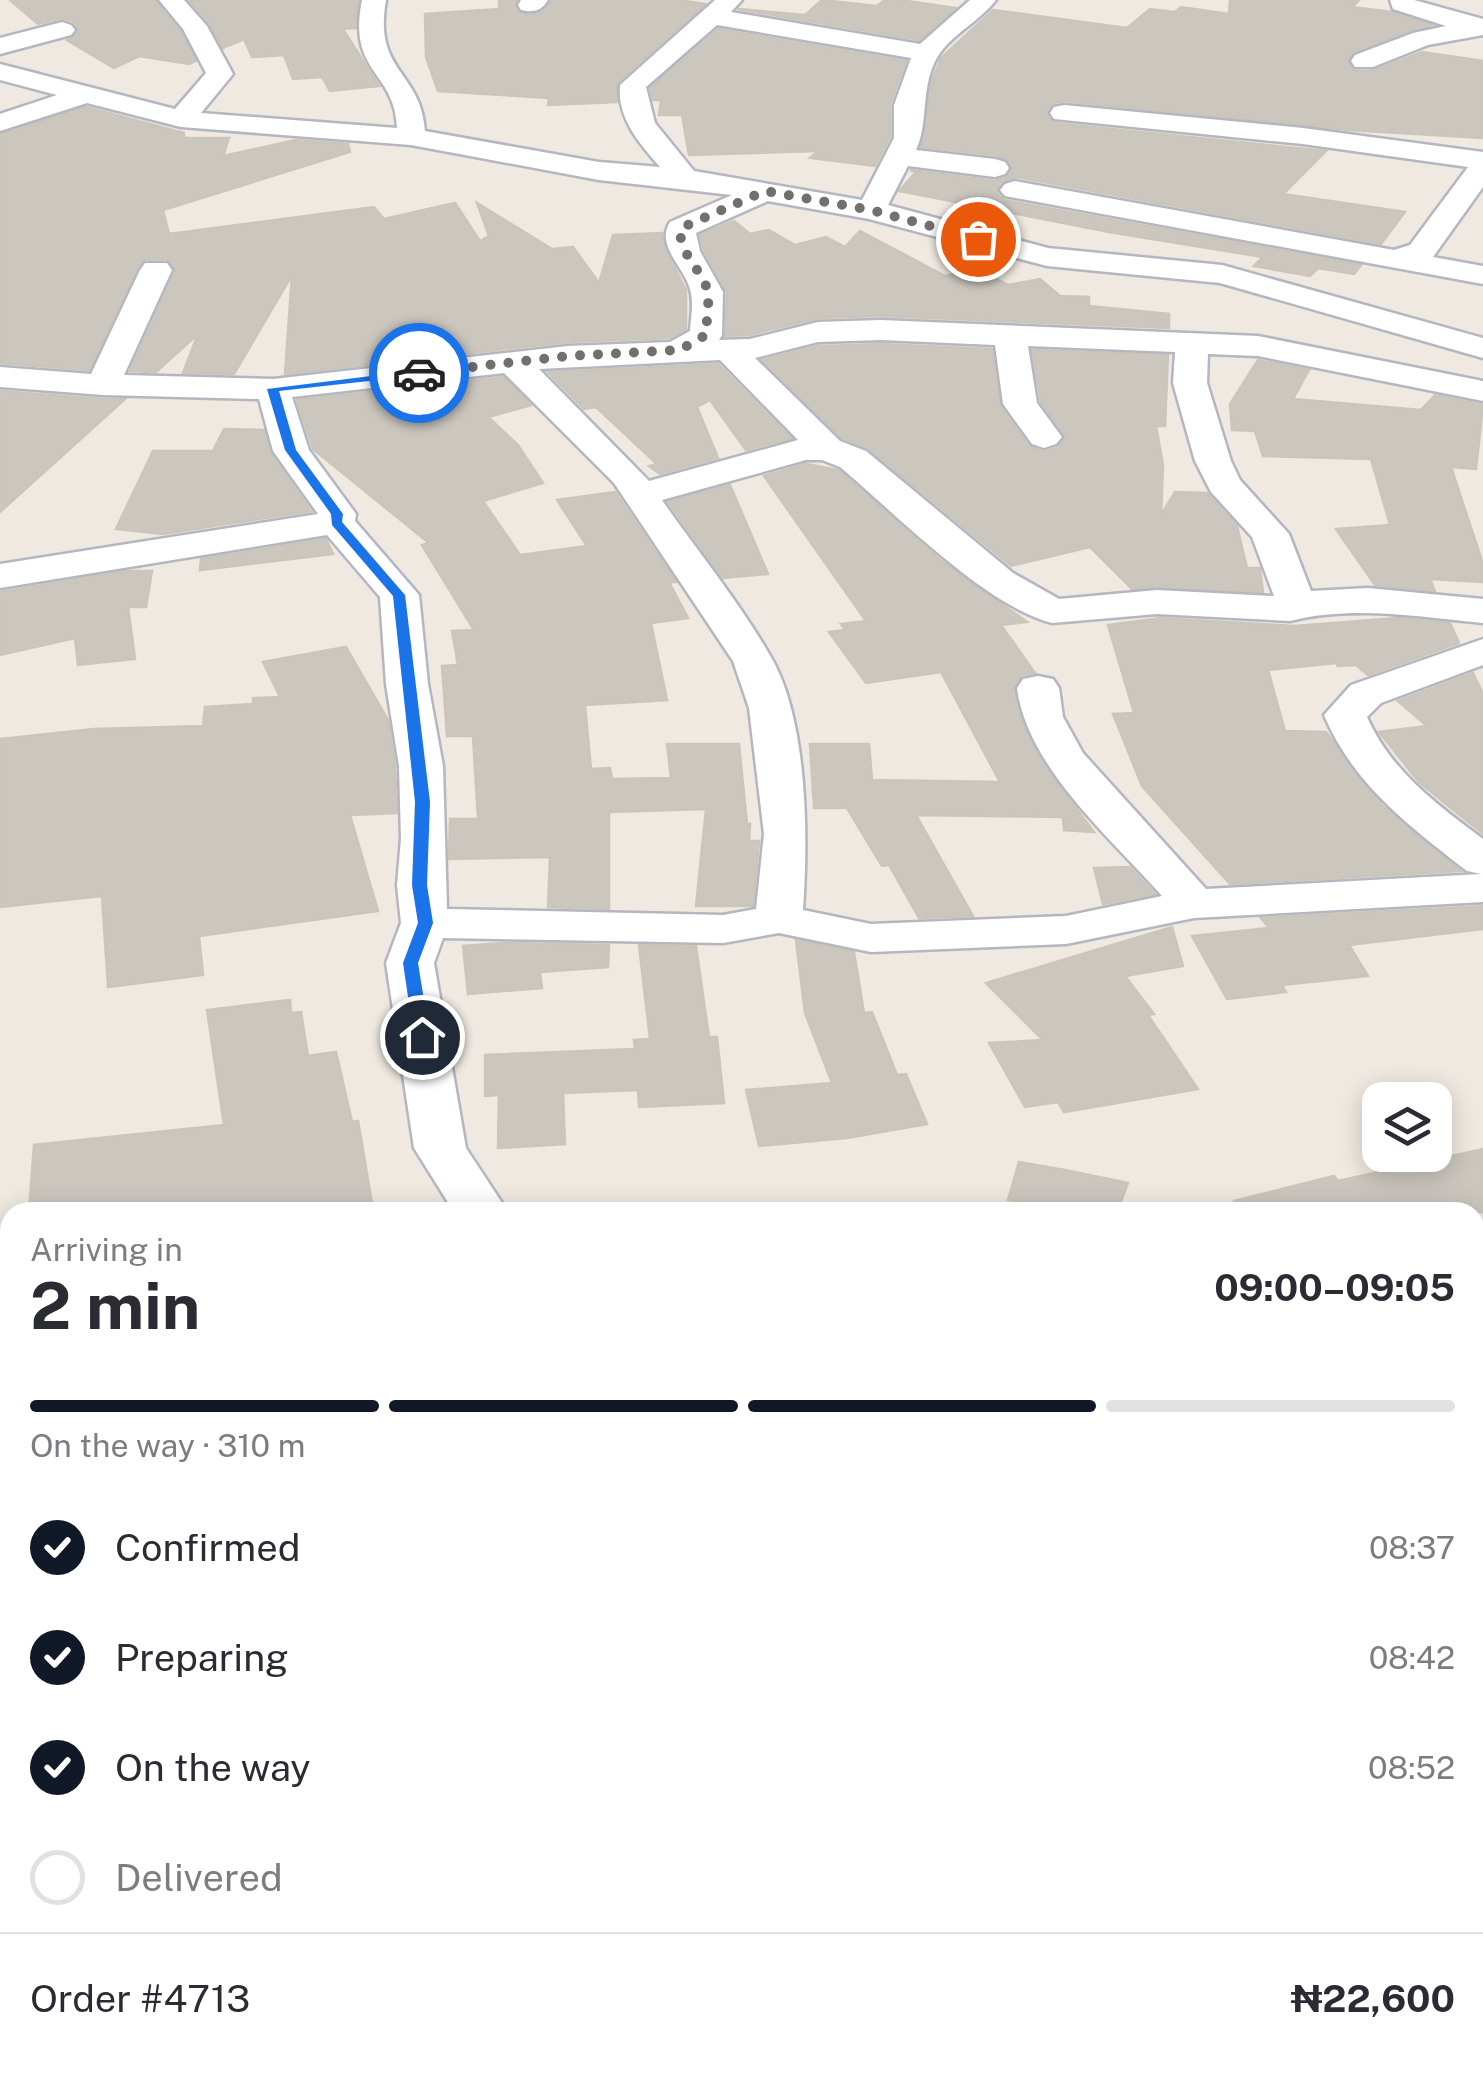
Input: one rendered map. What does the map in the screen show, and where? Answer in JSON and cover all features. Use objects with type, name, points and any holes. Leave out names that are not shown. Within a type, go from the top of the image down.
[{"type":"street","points":[[171,0],[194,26],[220,74],[181,118]]},
{"type":"street","points":[[374,0],[366,28],[371,53],[401,90],[412,114],[411,136]]},
{"type":"street","points":[[871,224],[908,138],[908,105],[926,53],[984,0]]},
{"type":"street","points":[[1402,0],[1402,4],[1410,7],[1477,26]]},
{"type":"street","points":[[685,178],[646,128],[631,94],[633,85],[720,8],[926,53]]},
{"type":"street","points":[[1364,61],[1390,48],[1477,26]]},
{"type":"street","points":[[0,46],[62,30]]},
{"type":"street","points":[[0,72],[181,118],[250,127],[411,136],[598,171],[685,178],[765,191],[871,224],[908,222],[1047,257],[1222,274],[1483,348]]},
{"type":"street","points":[[0,123],[86,94]]},
{"type":"street","points":[[1064,113],[1303,136],[1483,164],[1413,258]]},
{"type":"street","points":[[899,156],[1483,275]]},
{"type":"street","points":[[680,350],[706,335],[707,300],[707,289],[679,239],[681,228],[765,191]]},
{"type":"street","points":[[1018,278],[1083,261]]},
{"type":"street","points":[[103,385],[156,270]]},
{"type":"street","points":[[1340,360],[1354,343],[1356,325],[1351,312]]},
{"type":"street","points":[[0,377],[103,385],[273,389],[512,362],[730,350],[818,332],[881,330],[1258,346],[1483,391]]},
{"type":"street","points":[[1010,336],[1020,404],[1044,437]]},
{"type":"street","points":[[1192,345],[1190,382],[1213,461],[1224,484],[1270,534],[1296,604]]},
{"type":"street","points":[[730,350],[827,448],[853,459],[999,581],[1052,611],[1126,602],[1274,611],[1290,610],[1296,604],[1368,600],[1483,611]]},
{"type":"street","points":[[512,362],[627,476],[753,661],[770,708],[786,834],[779,919]]},
{"type":"street","points":[[273,389],[290,450],[337,514],[336,522],[399,595],[420,766],[424,838],[420,885],[425,923],[410,963],[440,1148],[475,1202]]},
{"type":"street","points":[[639,495],[805,450],[827,448]]},
{"type":"street","points":[[0,576],[336,522]]},
{"type":"street","points":[[1483,651],[1366,694],[1345,715],[1349,730],[1400,798],[1483,861]]},
{"type":"street","points":[[1038,688],[1042,717],[1064,758],[1194,904]]},
{"type":"street","points":[[425,923],[723,928],[779,919],[871,938],[1066,930],[1194,904],[1483,888]]},
{"type":"building","points":[[10,0],[155,0],[180,31],[196,61],[189,64],[139,56],[114,68],[67,40],[79,30],[72,21],[61,18],[38,24]]},
{"type":"building","points":[[189,0],[358,0],[356,28],[343,29],[379,86],[330,91],[322,77],[293,79],[284,55],[252,57],[244,39],[223,48],[210,24]]},
{"type":"building","points":[[499,0],[517,0],[518,12],[530,15],[542,12],[552,0],[679,0],[705,4],[618,82],[617,102],[548,105],[549,98],[438,91],[426,57],[425,14],[499,9]]},
{"type":"building","points":[[822,0],[877,6],[885,0],[900,0],[956,8],[919,40],[738,9],[805,15]]},
{"type":"building","points":[[1230,0],[1359,0],[1352,7],[1392,12],[1431,25],[1354,52],[1348,63],[1355,71],[1373,71],[1422,52],[1483,61],[1483,138],[1348,130],[1064,101],[1053,103],[1047,111],[1054,123],[1326,151],[1283,194],[1405,212],[1381,244],[1016,177],[1002,182],[997,192],[1004,200],[1361,265],[1354,274],[1318,268],[1310,276],[1254,266],[1263,257],[899,191],[916,172],[910,170],[995,181],[1006,178],[1012,170],[1008,160],[996,155],[921,147],[932,80],[941,58],[993,10],[1127,28],[1150,9],[1175,12],[1181,7],[1229,14]]},
{"type":"building","points":[[718,29],[906,61],[890,104],[890,137],[875,166],[810,158],[819,151],[689,155],[682,115],[659,115],[661,100],[653,100],[650,88]]},
{"type":"building","points":[[86,107],[184,133],[184,138],[229,138],[223,156],[296,140],[348,144],[350,152],[163,210],[169,234],[374,207],[384,219],[455,203],[480,241],[489,236],[477,203],[552,249],[573,247],[599,283],[613,235],[662,233],[665,249],[686,290],[686,329],[669,338],[568,342],[285,374],[292,275],[234,374],[183,373],[198,334],[156,372],[130,371],[175,272],[167,259],[145,259],[137,268],[89,370],[0,363],[0,134]]},
{"type":"building","points":[[734,221],[750,234],[769,230],[795,245],[826,237],[845,247],[860,231],[945,276],[977,268],[1008,285],[1040,279],[1060,296],[1089,297],[1089,306],[1169,314],[1169,328],[881,316],[818,318],[749,335],[725,336],[727,292],[700,235]]},
{"type":"building","points":[[881,344],[992,349],[1000,406],[1029,446],[1043,452],[1057,448],[1066,437],[1041,402],[1032,350],[1168,355],[1165,426],[1156,426],[1163,465],[1161,515],[1175,492],[1207,493],[1237,526],[1247,568],[1260,568],[1263,592],[1132,589],[1090,547],[1011,566],[868,448],[842,438],[762,360],[819,346]]},
{"type":"building","points":[[1258,360],[1309,370],[1293,399],[1421,410],[1435,395],[1483,405],[1476,469],[1451,467],[1483,564],[1483,582],[1430,579],[1435,591],[1375,585],[1336,529],[1390,525],[1371,459],[1263,456],[1255,431],[1232,430],[1230,404]]},
{"type":"building","points":[[718,364],[791,438],[746,450],[710,400],[697,407],[718,458],[660,474],[649,466],[657,464],[596,407],[584,409],[548,372]]},
{"type":"building","points":[[503,377],[531,405],[488,417],[518,445],[543,483],[483,501],[520,555],[587,546],[557,500],[615,492],[676,582],[669,582],[688,618],[651,623],[667,700],[585,705],[591,769],[610,768],[612,779],[671,778],[667,744],[739,744],[749,841],[759,841],[753,906],[696,906],[706,809],[609,812],[609,909],[548,907],[550,857],[449,859],[450,819],[478,819],[473,736],[447,736],[442,666],[458,665],[452,631],[474,630],[422,545],[429,543],[313,449],[297,400]]},
{"type":"building","points":[[0,391],[103,399],[125,399],[0,512]]},
{"type":"building","points":[[224,429],[264,430],[270,453],[311,511],[163,534],[116,529],[153,451],[213,451]]},
{"type":"building","points":[[806,464],[838,470],[939,559],[1027,622],[1001,625],[1035,673],[1022,675],[1014,686],[1021,719],[1051,775],[1094,832],[1064,830],[1063,817],[916,815],[973,916],[919,918],[889,865],[882,866],[847,808],[814,808],[810,744],[869,744],[872,780],[1000,782],[941,672],[866,683],[829,632],[845,630],[841,624],[866,621],[764,476]]},
{"type":"building","points":[[730,485],[768,574],[723,578],[668,502]]},
{"type":"building","points":[[326,539],[333,554],[200,570],[201,559]]},
{"type":"building","points":[[126,571],[152,571],[146,607],[128,607],[135,659],[78,665],[75,638],[0,655],[0,592]]},
{"type":"building","points":[[1161,618],[1294,626],[1398,618],[1450,623],[1459,643],[1368,675],[1356,665],[1336,663],[1268,670],[1285,731],[1326,732],[1382,805],[1461,871],[1230,884],[1142,786],[1113,714],[1134,713],[1108,625]]},
{"type":"building","points":[[346,647],[388,720],[395,766],[397,813],[350,815],[378,911],[199,936],[203,975],[108,987],[102,896],[0,907],[0,739],[94,729],[203,726],[205,707],[253,704],[253,698],[280,697],[263,662]]},
{"type":"building","points":[[1473,673],[1483,694],[1483,834],[1419,782],[1379,732],[1427,726],[1398,701]]},
{"type":"building","points":[[1130,867],[1155,894],[1103,904],[1094,868]]},
{"type":"building","points":[[1483,906],[1483,929],[1349,945],[1368,976],[1282,985],[1286,992],[1227,999],[1192,936],[1269,928],[1261,918]]},
{"type":"building","points":[[1172,927],[1183,966],[1125,976],[1154,1014],[1148,1015],[1198,1089],[1064,1112],[1058,1102],[1025,1107],[989,1043],[1043,1040],[986,983]]},
{"type":"building","points":[[796,940],[854,952],[864,1013],[872,1012],[897,1075],[906,1074],[927,1124],[847,1138],[759,1146],[746,1090],[832,1083],[805,1013]]},
{"type":"building","points":[[609,945],[608,967],[540,972],[542,988],[468,994],[463,946]]},
{"type":"building","points":[[639,945],[696,946],[709,1037],[717,1037],[724,1103],[639,1107],[638,1090],[563,1093],[565,1144],[498,1148],[499,1095],[485,1096],[485,1055],[635,1049],[634,1040],[650,1039]]},
{"type":"building","points":[[290,1000],[291,1013],[301,1012],[308,1056],[336,1052],[352,1122],[358,1121],[372,1202],[30,1202],[34,1145],[224,1125],[207,1010]]},
{"type":"building","points":[[1483,1149],[1483,1202],[1234,1202],[1334,1176],[1338,1181],[1379,1172],[1452,1172],[1452,1156]]},
{"type":"building","points":[[1019,1162],[1128,1183],[1121,1202],[1008,1200]]},
{"type":"way so far","points":[[419,373],[568,356],[680,350],[706,335],[707,300],[707,289],[679,239],[681,228],[765,191],[871,210],[978,239]]},
{"type":"route","points":[[419,373],[273,389],[290,450],[337,514],[336,522],[399,595],[420,766],[424,838],[420,885],[425,923],[410,963],[422,1037]]}]
